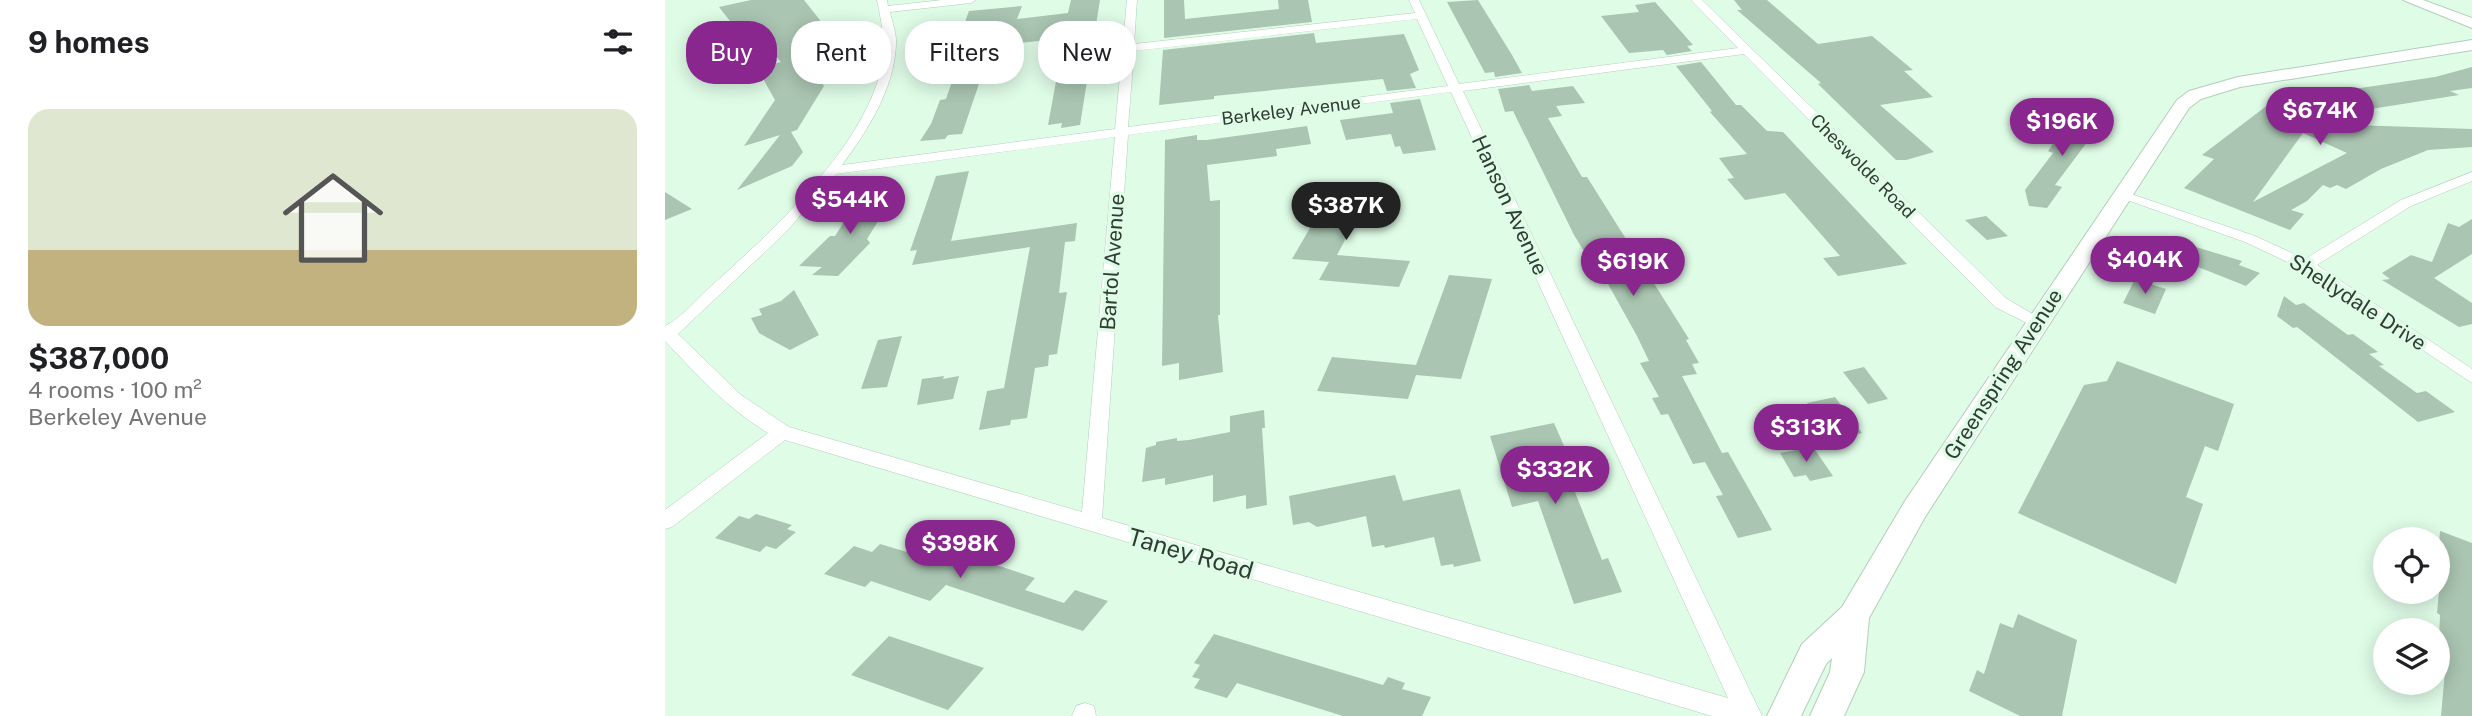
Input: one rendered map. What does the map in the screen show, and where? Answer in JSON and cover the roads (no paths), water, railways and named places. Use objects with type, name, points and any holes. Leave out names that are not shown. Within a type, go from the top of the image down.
[{"type":"main road","points":[[2410,0],[2472,23]]},
{"type":"main road","name":"Greenspring Avenue","points":[[1784,716],[1814,653],[1853,617],[1915,509],[2037,321],[2170,120],[2195,95],[2238,82],[2471,46]]},
{"type":"main road","name":"Greenspring Avenue","points":[[1828,716],[1847,672],[1853,617]]},
{"type":"street","points":[[666,333],[742,265],[835,170],[882,89],[890,42],[885,4],[971,0]]},
{"type":"street","name":"Bartol Avenue","points":[[1130,21],[1132,0]]},
{"type":"street","name":"Cheswolde Road","points":[[1696,0],[2001,303],[2037,321]]},
{"type":"street","points":[[1136,47],[1417,7]]},
{"type":"street","name":"Hanson Avenue","points":[[1417,7],[1749,715]]},
{"type":"street","name":"Berkeley Avenue","points":[[835,170],[1747,50]]},
{"type":"street","name":"Bartol Avenue","points":[[1091,524],[1125,84]]},
{"type":"street","points":[[2306,265],[2396,207],[2472,176]]},
{"type":"street","name":"Shellydale Drive","points":[[2120,195],[2237,234],[2306,265],[2472,377]]},
{"type":"street","name":"Taney Road","points":[[666,333],[751,415],[782,432],[1749,715]]},
{"type":"street","points":[[665,521],[782,432]]}]
